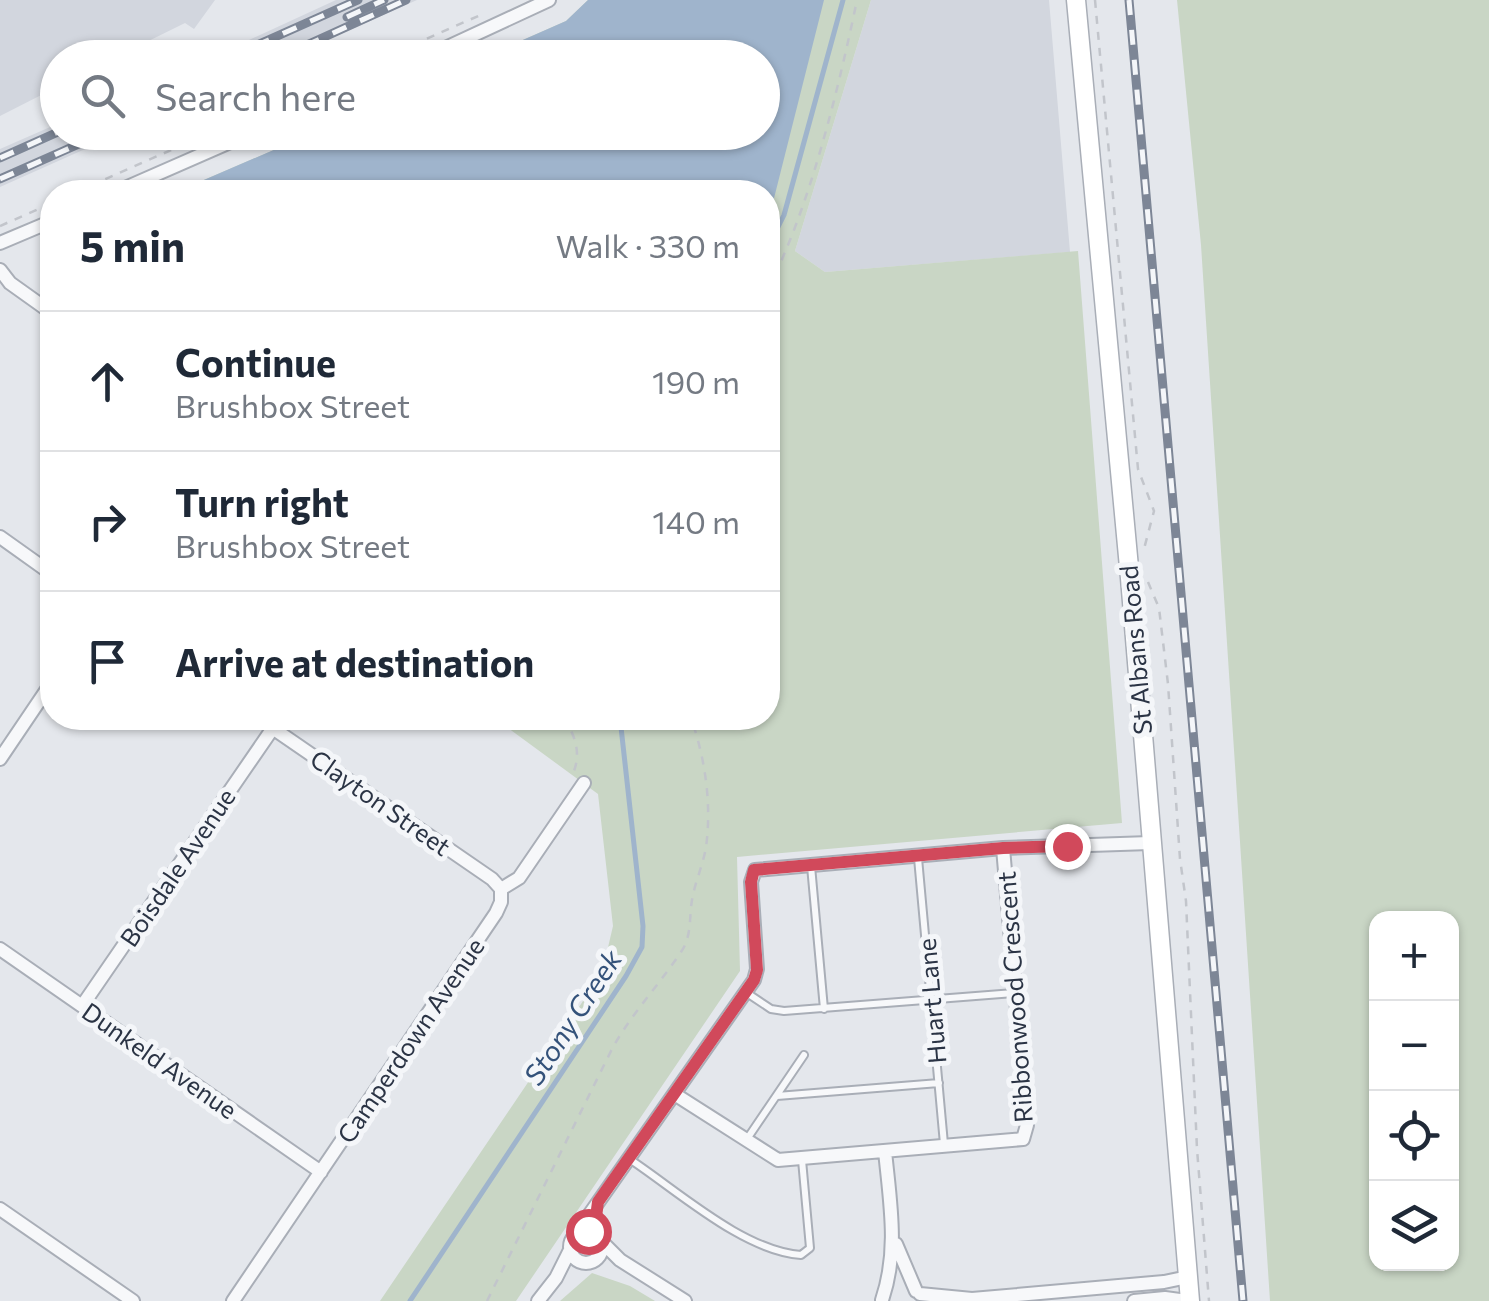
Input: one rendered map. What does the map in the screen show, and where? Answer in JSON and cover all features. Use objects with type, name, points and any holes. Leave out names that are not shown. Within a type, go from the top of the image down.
[{"type":"main road","name":"St Albans Road","points":[[1076,0],[1130,578],[1188,1301]]},
{"type":"street","points":[[463,40],[549,0]]},
{"type":"street","points":[[143,180],[212,150]]},
{"type":"street","points":[[0,244],[40,226]]},
{"type":"street","points":[[0,270],[10,283],[40,304]]},
{"type":"street","points":[[0,537],[40,565]]},
{"type":"street","points":[[0,758],[40,700]]},
{"type":"street","name":"Boisdale Avenue","points":[[82,1006],[272,730]]},
{"type":"street","name":"Clayton Street","points":[[276,730],[501,889]]},
{"type":"street","name":"Camperdown Avenue","points":[[233,1301],[496,913],[501,889],[519,878],[578,778]]},
{"type":"street","points":[[541,1298],[598,1202],[676,1095],[757,970],[751,882],[754,870],[1003,848],[1150,844]]},
{"type":"street","name":"Ribbonwood Crescent","points":[[676,1095],[778,1160],[1023,1139],[1027,1125],[1003,848]]},
{"type":"street","name":"Dunkeld Avenue","points":[[0,949],[321,1172]]},
{"type":"street","points":[[881,1300],[892,1266],[894,1237],[885,1151]]},
{"type":"street","points":[[541,1298],[600,1254],[598,1202]]},
{"type":"street","points":[[0,1208],[133,1301]]},
{"type":"street","points":[[572,1243],[588,1231],[608,1250],[685,1301]]},
{"type":"street","points":[[894,1237],[920,1295]]},
{"type":"street","points":[[572,1243],[575,1258],[638,1271]]},
{"type":"street","points":[[881,1300],[901,1288],[920,1295],[972,1299],[1164,1282],[1188,1276]]},
{"type":"street","points":[[1134,1301],[1188,1301]]},
{"type":"lane","name":"Huart Lane","points":[[918,856],[944,1145]]},
{"type":"lane","points":[[811,865],[824,1009]]},
{"type":"lane","points":[[745,992],[771,1009],[824,1009],[1015,993]]},
{"type":"lane","points":[[746,1140],[804,1055]]},
{"type":"lane","points":[[777,1096],[938,1082]]},
{"type":"lane","points":[[630,1159],[742,1236],[781,1254],[801,1255],[810,1248],[802,1159]]},
{"type":"path","points":[[780,262],[792,236],[828,116],[857,0]]},
{"type":"path","points":[[1094,0],[1138,469],[1154,512],[1144,550]]},
{"type":"path","points":[[424,40],[498,7]]},
{"type":"path","points":[[103,180],[171,150]]},
{"type":"path","points":[[0,226],[40,208]]},
{"type":"path","points":[[1146,578],[1159,608],[1168,684],[1186,901],[1196,1149],[1210,1301]]},
{"type":"path","points":[[569,730],[576,741],[578,778]]},
{"type":"path","points":[[487,1301],[630,1017],[682,952],[690,936],[692,902],[706,850],[707,826],[703,760],[694,730]]},
{"type":"shaded area","points":[[0,0],[215,0],[194,29],[185,23],[150,40],[40,40],[40,96],[0,116]]},
{"type":"shaded area","points":[[336,0],[417,0],[327,40],[249,40]]},
{"type":"shaded area","points":[[871,0],[1049,0],[1070,252],[825,272],[795,251]]},
{"type":"shaded area","points":[[40,131],[40,150],[83,150],[0,187],[0,149]]},
{"type":"green space","points":[[588,0],[871,0],[795,251],[825,272],[1078,251],[1122,823],[737,857],[740,971],[516,1301],[380,1301],[602,973],[613,926],[598,794],[511,730],[780,730],[780,180],[204,180],[274,150],[780,150],[780,40],[523,40],[566,21]]},
{"type":"green space","points":[[1177,0],[1489,0],[1489,1301],[1270,1301],[1201,245]]},
{"type":"green space","points":[[592,1273],[630,1286],[655,1301],[560,1301]]},
{"type":"water","points":[[588,0],[824,0],[779,180],[204,180],[274,150],[780,150],[780,40],[523,40],[566,21]]},
{"type":"waterway","name":"Stony Creek","points":[[780,223],[843,0]]},
{"type":"waterway","name":"Stony Creek","points":[[410,1301],[642,947],[621,730]]},
{"type":"railway","points":[[268,40],[358,0]]},
{"type":"railway","points":[[347,17],[384,0]]},
{"type":"railway","points":[[318,40],[406,0]]},
{"type":"railway","points":[[1129,0],[1243,1301]]},
{"type":"railway","points":[[0,158],[40,140]]},
{"type":"railway","points":[[0,179],[65,150]]},
{"type":"route","points":[[588,1231],[598,1237],[598,1202],[754,980],[754,870],[1067,846]]}]
